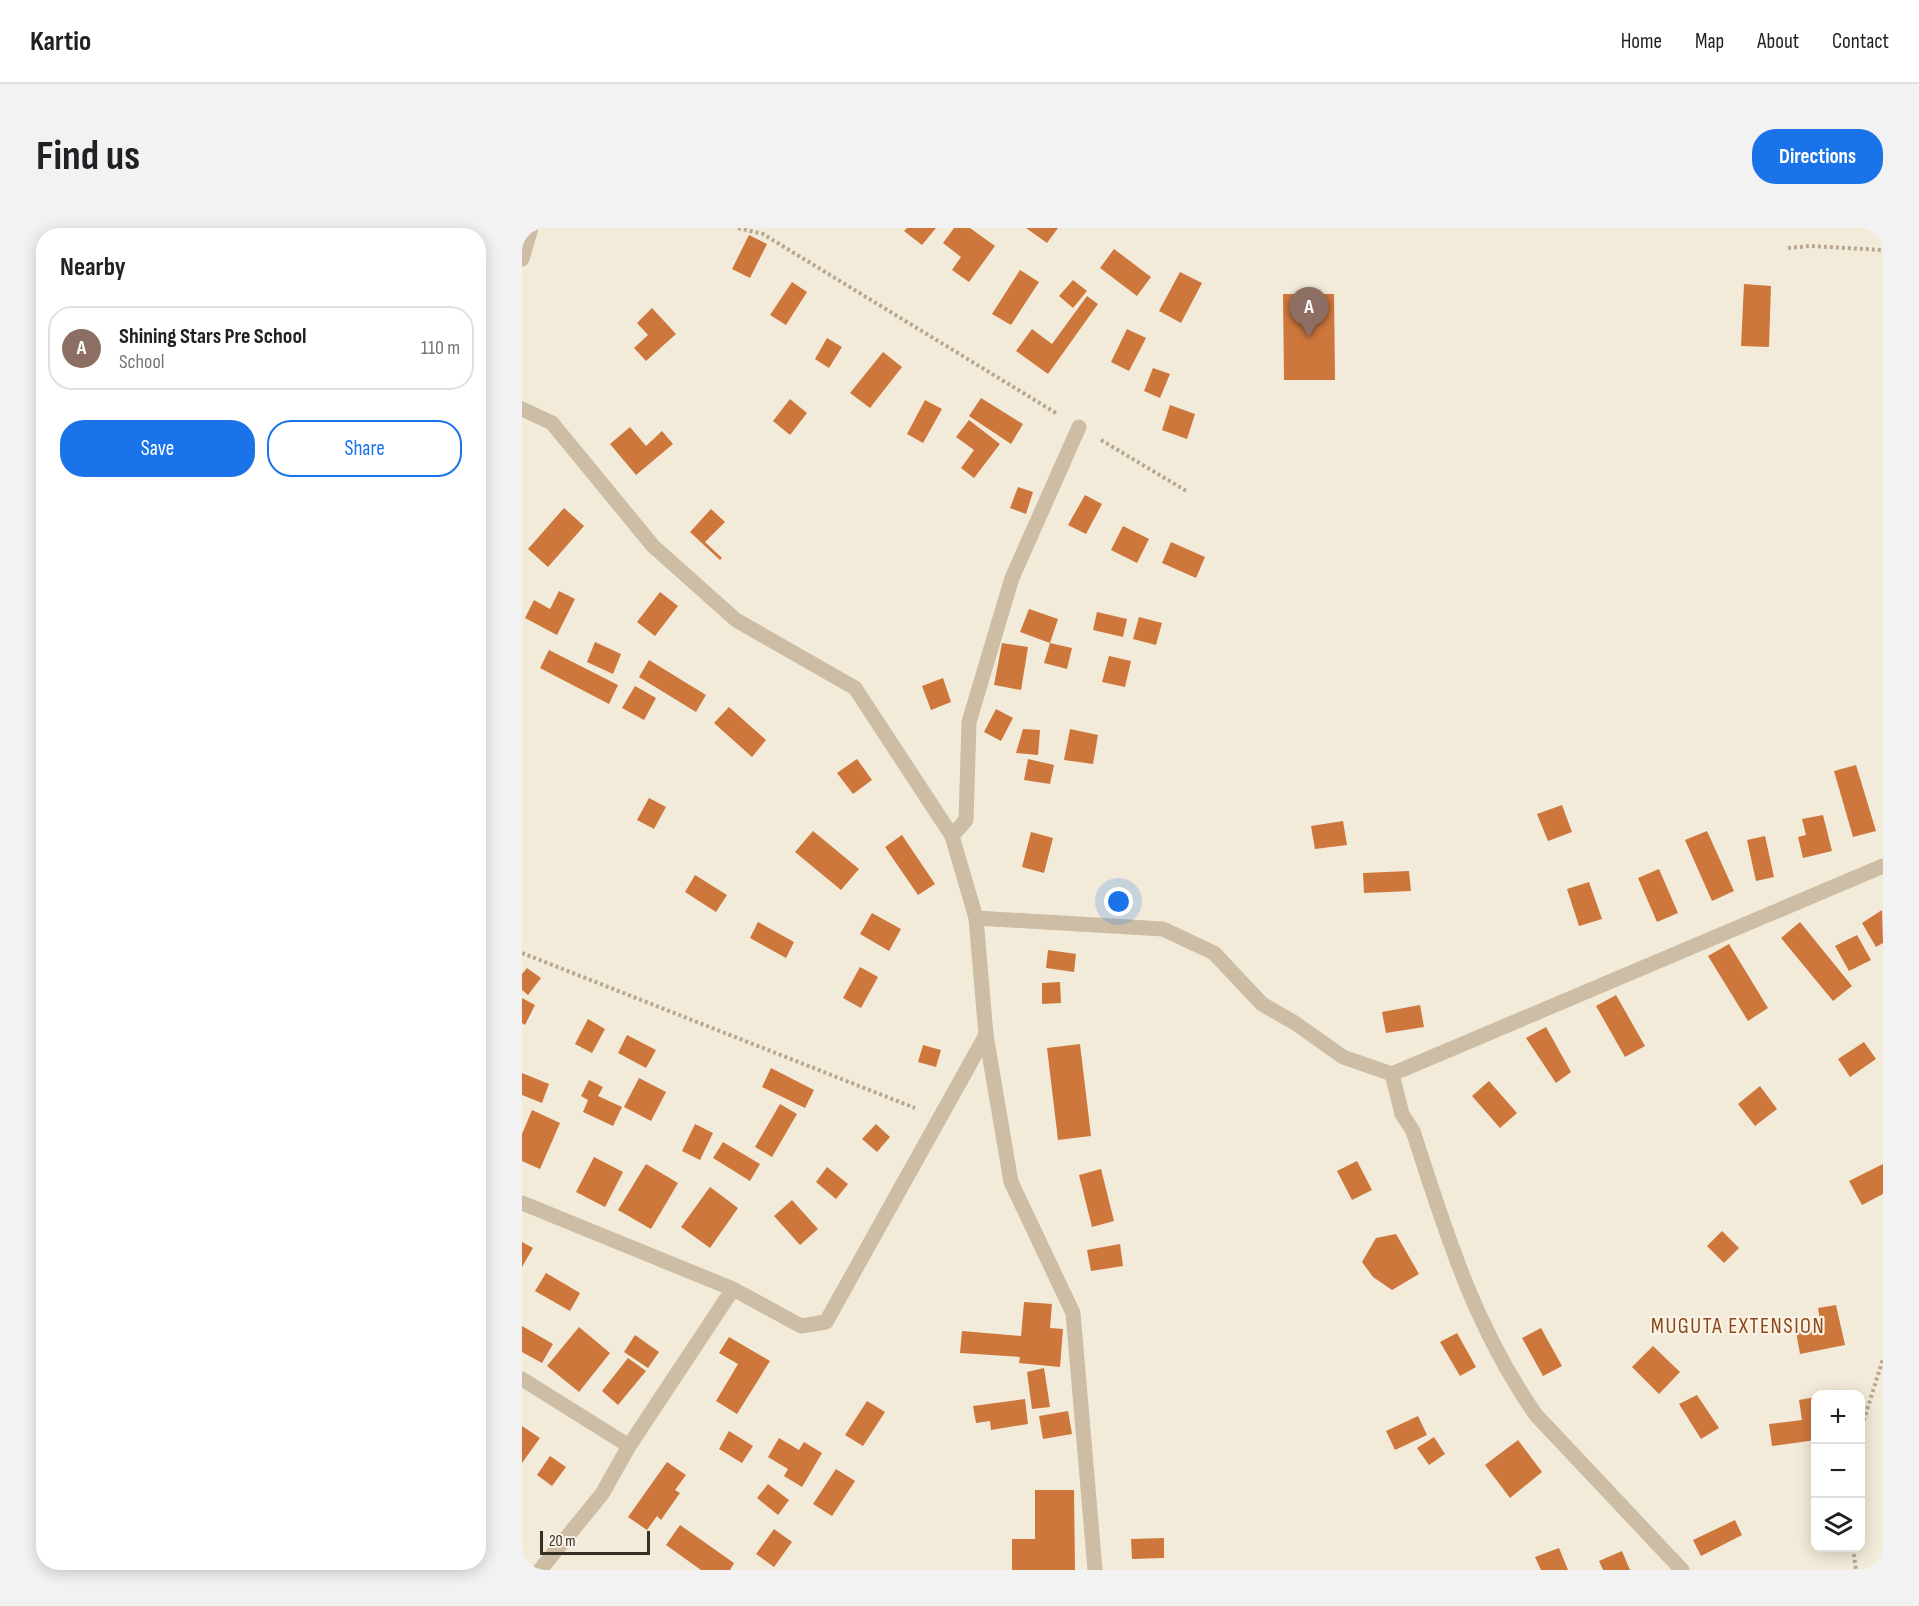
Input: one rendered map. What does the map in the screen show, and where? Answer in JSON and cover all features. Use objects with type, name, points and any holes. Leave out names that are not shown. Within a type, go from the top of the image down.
[{"type":"street","points":[[522,258],[531,228]]},
{"type":"street","points":[[522,409],[552,423],[653,546],[736,620],[855,688],[952,836],[976,918],[986,1035],[1011,1182],[1073,1312],[1095,1570]]},
{"type":"street","points":[[952,836],[966,820],[969,723],[1009,589],[1079,427]]},
{"type":"street","points":[[976,918],[1163,929],[1214,953],[1262,1004],[1343,1057],[1392,1074],[1883,866]]},
{"type":"street","points":[[522,1203],[733,1289],[801,1326],[826,1322],[986,1035]]},
{"type":"street","points":[[1392,1074],[1402,1113],[1413,1131],[1461,1277],[1487,1335],[1519,1392],[1536,1415],[1682,1570]]},
{"type":"street","points":[[540,1570],[602,1494],[629,1446],[733,1289]]},
{"type":"street","points":[[522,1379],[629,1446]]},
{"type":"path","points":[[738,228],[763,234],[1188,492]]},
{"type":"path","points":[[1788,248],[1810,246],[1883,250]]},
{"type":"path","points":[[522,953],[940,1118]]},
{"type":"path","points":[[1865,1416],[1883,1359]]},
{"type":"path","points":[[1854,1552],[1856,1570]]},
{"type":"building","points":[[907,228],[936,228],[922,245],[904,231]]},
{"type":"building","points":[[954,228],[970,228],[995,246],[969,282],[952,270],[961,257],[943,243]]},
{"type":"building","points":[[1026,228],[1058,228],[1047,243]]},
{"type":"building","points":[[749,235],[767,244],[750,278],[732,269]]},
{"type":"building","points":[[1114,249],[1151,277],[1137,296],[1100,268]]},
{"type":"building","points":[[1020,270],[1039,282],[1011,325],[992,314]]},
{"type":"building","points":[[1180,272],[1202,283],[1181,323],[1159,311]]},
{"type":"building","points":[[1073,280],[1087,291],[1073,308],[1059,296]]},
{"type":"building","points":[[792,282],[807,292],[786,325],[770,315]]},
{"type":"building","points":[[1744,284],[1771,286],[1769,347],[1741,346]]},
{"type":"building","points":[[1283,294],[1334,294],[1335,380],[1284,380]]},
{"type":"building","points":[[1087,296],[1098,304],[1048,374],[1016,351],[1032,329],[1052,344]]},
{"type":"building","points":[[652,308],[676,334],[646,361],[634,348],[648,335],[637,323]]},
{"type":"building","points":[[1127,329],[1146,338],[1129,371],[1111,362]]},
{"type":"building","points":[[827,338],[842,347],[829,368],[815,359]]},
{"type":"building","points":[[883,352],[902,367],[870,408],[850,393]]},
{"type":"building","points":[[1153,368],[1170,374],[1160,398],[1144,391]]},
{"type":"building","points":[[981,398],[1023,424],[1011,444],[969,416]]},
{"type":"building","points":[[790,399],[807,413],[790,435],[773,421]]},
{"type":"building","points":[[925,400],[942,409],[923,443],[907,434]]},
{"type":"building","points":[[1170,405],[1195,414],[1187,439],[1162,430]]},
{"type":"building","points":[[969,420],[1000,444],[974,478],[961,468],[974,450],[956,437]]},
{"type":"building","points":[[630,427],[646,446],[662,431],[673,444],[636,475],[610,444]]},
{"type":"building","points":[[1018,487],[1033,492],[1026,514],[1010,508]]},
{"type":"building","points":[[1085,495],[1102,504],[1086,534],[1068,525]]},
{"type":"building","points":[[564,508],[584,526],[548,567],[528,549]]},
{"type":"building","points":[[711,509],[725,522],[705,542],[722,558],[720,560],[690,532]]},
{"type":"building","points":[[1123,526],[1149,539],[1137,563],[1111,550]]},
{"type":"building","points":[[1171,542],[1205,557],[1196,578],[1162,563]]},
{"type":"building","points":[[559,591],[575,599],[557,635],[525,618],[534,600],[550,609]]},
{"type":"building","points":[[660,592],[678,606],[655,636],[637,622]]},
{"type":"building","points":[[1029,609],[1058,619],[1050,643],[1020,632]]},
{"type":"building","points":[[1097,612],[1127,619],[1123,637],[1093,630]]},
{"type":"building","points":[[1139,617],[1162,623],[1156,645],[1133,639]]},
{"type":"building","points":[[595,642],[621,654],[613,674],[587,662]]},
{"type":"building","points":[[1002,643],[1028,647],[1021,690],[994,685]]},
{"type":"building","points":[[1050,643],[1072,648],[1067,669],[1044,663]]},
{"type":"building","points":[[549,650],[618,685],[609,704],[540,668]]},
{"type":"building","points":[[1109,656],[1131,661],[1125,687],[1102,682]]},
{"type":"building","points":[[649,660],[706,695],[696,712],[639,677]]},
{"type":"building","points":[[943,678],[951,702],[931,710],[922,686]]},
{"type":"building","points":[[635,686],[656,698],[644,720],[622,708]]},
{"type":"building","points":[[729,707],[766,740],[752,757],[714,723]]},
{"type":"building","points":[[996,709],[1013,718],[1001,741],[984,732]]},
{"type":"building","points":[[1023,729],[1040,730],[1038,755],[1016,753]]},
{"type":"building","points":[[1070,729],[1098,735],[1093,764],[1064,760]]},
{"type":"building","points":[[857,759],[872,780],[853,794],[837,773]]},
{"type":"building","points":[[1028,759],[1054,765],[1050,784],[1024,780]]},
{"type":"building","points":[[1856,765],[1876,831],[1853,837],[1834,771]]},
{"type":"building","points":[[649,798],[666,807],[654,829],[637,820]]},
{"type":"building","points":[[1562,805],[1572,832],[1548,841],[1537,814]]},
{"type":"building","points":[[1823,815],[1832,851],[1803,858],[1798,837],[1806,835],[1802,819]]},
{"type":"building","points":[[1343,821],[1347,845],[1315,849],[1311,826]]},
{"type":"building","points":[[813,831],[859,869],[841,890],[795,852]]},
{"type":"building","points":[[1707,831],[1734,891],[1712,901],[1685,840]]},
{"type":"building","points":[[1031,832],[1053,838],[1044,873],[1022,867]]},
{"type":"building","points":[[902,835],[935,884],[918,895],[885,847]]},
{"type":"building","points":[[1765,836],[1774,877],[1756,881],[1747,840]]},
{"type":"building","points":[[1659,869],[1678,913],[1657,922],[1638,878]]},
{"type":"building","points":[[1409,871],[1411,891],[1364,893],[1363,873]]},
{"type":"building","points":[[695,875],[727,895],[716,912],[685,892]]},
{"type":"building","points":[[1589,882],[1602,919],[1579,926],[1567,889]]},
{"type":"building","points":[[1882,910],[1883,943],[1876,947],[1862,923]]},
{"type":"building","points":[[872,913],[901,929],[889,951],[860,934]]},
{"type":"building","points":[[758,922],[794,942],[786,958],[750,938]]},
{"type":"building","points":[[1800,922],[1852,986],[1833,1001],[1781,938]]},
{"type":"building","points":[[1857,935],[1871,960],[1849,971],[1835,946]]},
{"type":"building","points":[[1729,944],[1768,1008],[1748,1021],[1708,956]]},
{"type":"building","points":[[1048,950],[1076,954],[1074,972],[1046,968]]},
{"type":"building","points":[[860,967],[878,977],[861,1008],[843,998]]},
{"type":"building","points":[[527,968],[541,978],[528,995],[522,990],[522,974]]},
{"type":"building","points":[[1060,982],[1061,1003],[1042,1004],[1042,983]]},
{"type":"building","points":[[1616,995],[1645,1046],[1625,1057],[1596,1006]]},
{"type":"building","points":[[522,998],[535,1005],[525,1025],[522,1023]]},
{"type":"building","points":[[1420,1005],[1424,1027],[1386,1033],[1382,1012]]},
{"type":"building","points":[[588,1019],[605,1029],[592,1053],[575,1044]]},
{"type":"building","points":[[1546,1027],[1571,1072],[1556,1083],[1526,1038]]},
{"type":"building","points":[[627,1035],[656,1050],[646,1068],[618,1053]]},
{"type":"building","points":[[1864,1042],[1876,1059],[1850,1077],[1838,1059]]},
{"type":"building","points":[[1080,1044],[1091,1136],[1058,1140],[1047,1048]]},
{"type":"building","points":[[923,1045],[941,1050],[936,1067],[918,1062]]},
{"type":"building","points":[[771,1068],[814,1090],[805,1108],[762,1087]]},
{"type":"building","points":[[522,1073],[549,1084],[542,1103],[522,1095]]},
{"type":"building","points":[[639,1078],[666,1092],[651,1121],[624,1107]]},
{"type":"building","points":[[589,1080],[603,1087],[598,1096],[622,1107],[613,1126],[583,1112],[588,1100],[581,1096]]},
{"type":"building","points":[[1489,1081],[1517,1113],[1500,1128],[1472,1096]]},
{"type":"building","points":[[1760,1086],[1777,1109],[1755,1126],[1738,1104]]},
{"type":"building","points":[[780,1104],[797,1114],[772,1157],[755,1147]]},
{"type":"building","points":[[532,1110],[560,1123],[540,1169],[522,1161],[522,1134]]},
{"type":"building","points":[[695,1124],[713,1133],[700,1160],[682,1151]]},
{"type":"building","points":[[876,1124],[890,1137],[877,1152],[862,1139]]},
{"type":"building","points":[[723,1142],[760,1164],[750,1181],[713,1158]]},
{"type":"building","points":[[594,1157],[623,1172],[605,1207],[576,1192]]},
{"type":"building","points":[[1357,1161],[1372,1190],[1352,1200],[1337,1171]]},
{"type":"building","points":[[646,1164],[678,1183],[651,1229],[618,1210]]},
{"type":"building","points":[[1883,1164],[1883,1194],[1862,1205],[1849,1181]]},
{"type":"building","points":[[827,1167],[848,1184],[836,1199],[816,1182]]},
{"type":"building","points":[[1101,1169],[1114,1221],[1092,1227],[1079,1175]]},
{"type":"building","points":[[710,1187],[738,1208],[710,1248],[681,1227]]},
{"type":"building","points":[[792,1200],[818,1229],[800,1245],[774,1216]]},
{"type":"building","points":[[1722,1231],[1739,1248],[1724,1263],[1707,1246]]},
{"type":"building","points":[[1396,1234],[1419,1274],[1392,1290],[1373,1277],[1362,1262],[1376,1238]]},
{"type":"building","points":[[522,1242],[533,1248],[522,1267]]},
{"type":"building","points":[[1120,1244],[1123,1266],[1091,1271],[1087,1250]]},
{"type":"building","points":[[546,1273],[580,1293],[570,1311],[535,1291]]},
{"type":"building","points":[[1024,1302],[1052,1304],[1050,1328],[1063,1329],[1060,1367],[1019,1363],[1020,1357],[960,1353],[962,1331],[1021,1336]]},
{"type":"building","points":[[1836,1305],[1845,1345],[1800,1354],[1796,1332],[1821,1327],[1818,1308]]},
{"type":"building","points":[[522,1326],[553,1344],[542,1363],[522,1352]]},
{"type":"building","points":[[579,1327],[610,1353],[579,1392],[547,1366]]},
{"type":"building","points":[[1541,1328],[1562,1366],[1543,1376],[1522,1338]]},
{"type":"building","points":[[1457,1333],[1476,1367],[1460,1376],[1440,1342]]},
{"type":"building","points":[[635,1335],[659,1352],[648,1368],[624,1352]]},
{"type":"building","points":[[729,1337],[770,1361],[737,1414],[716,1401],[738,1364],[719,1353]]},
{"type":"building","points":[[1653,1346],[1680,1372],[1659,1394],[1632,1367]]},
{"type":"building","points":[[628,1358],[646,1371],[618,1405],[602,1391]]},
{"type":"building","points":[[1044,1368],[1050,1407],[1032,1409],[1027,1372]]},
{"type":"building","points":[[1697,1395],[1719,1428],[1701,1439],[1679,1404]]},
{"type":"building","points":[[1811,1398],[1811,1441],[1772,1446],[1769,1424],[1802,1420],[1799,1400]]},
{"type":"building","points":[[1025,1399],[1028,1424],[991,1430],[990,1421],[976,1423],[973,1406]]},
{"type":"building","points":[[867,1401],[885,1412],[863,1446],[845,1435]]},
{"type":"building","points":[[1068,1411],[1072,1434],[1043,1439],[1039,1416]]},
{"type":"building","points":[[1418,1416],[1427,1435],[1395,1450],[1386,1431]]},
{"type":"building","points":[[522,1426],[540,1438],[522,1463]]},
{"type":"building","points":[[729,1431],[753,1446],[742,1463],[719,1449]]},
{"type":"building","points":[[1434,1437],[1445,1454],[1429,1465],[1417,1448]]},
{"type":"building","points":[[779,1438],[799,1450],[804,1442],[822,1453],[802,1487],[784,1476],[788,1469],[768,1457]]},
{"type":"building","points":[[1518,1440],[1542,1472],[1510,1498],[1485,1465]]},
{"type":"building","points":[[550,1456],[566,1467],[552,1486],[537,1475]]},
{"type":"building","points":[[667,1462],[686,1475],[675,1490],[680,1493],[661,1520],[657,1516],[647,1530],[628,1517]]},
{"type":"building","points":[[836,1469],[855,1481],[832,1516],[813,1504]]},
{"type":"building","points":[[768,1484],[789,1500],[778,1515],[757,1498]]},
{"type":"building","points":[[1035,1490],[1074,1490],[1075,1570],[1012,1570],[1012,1539],[1035,1539]]},
{"type":"building","points":[[1735,1520],[1742,1535],[1701,1556],[1693,1540]]},
{"type":"building","points":[[680,1525],[734,1563],[730,1570],[701,1570],[666,1545]]},
{"type":"building","points":[[774,1529],[792,1542],[774,1567],[756,1554]]},
{"type":"building","points":[[1164,1538],[1164,1558],[1132,1559],[1131,1539]]},
{"type":"building","points":[[1559,1548],[1568,1570],[1541,1570],[1535,1557]]},
{"type":"building","points":[[1622,1551],[1630,1570],[1603,1570],[1599,1561]]},
{"type":"place","name":"Shining Stars Pre School","points":[[1309,337]]},
{"type":"district","name":"MUGUTA EXTENSION","points":[[1738,1325]]}]
